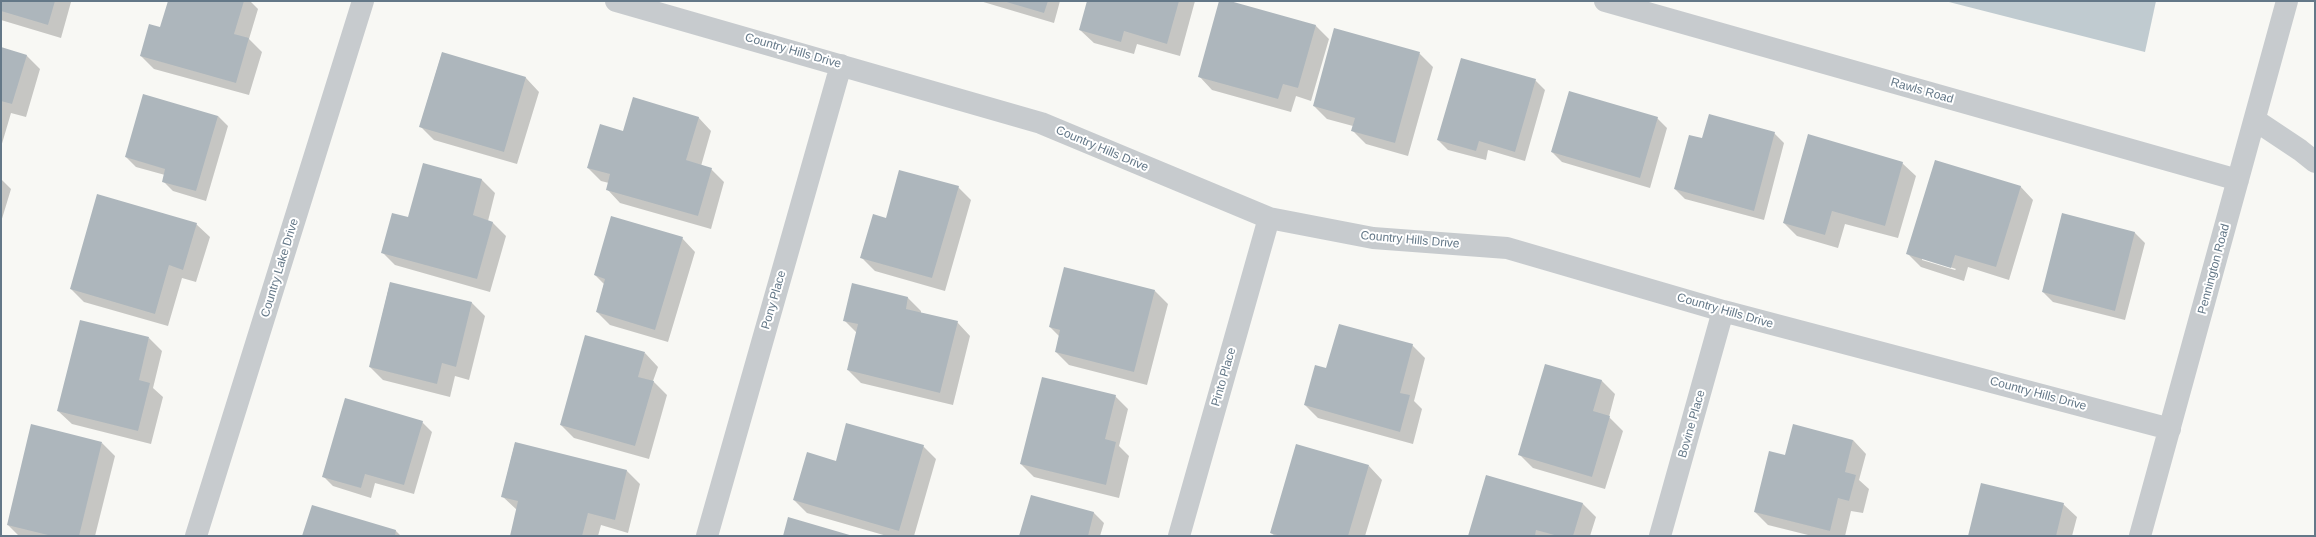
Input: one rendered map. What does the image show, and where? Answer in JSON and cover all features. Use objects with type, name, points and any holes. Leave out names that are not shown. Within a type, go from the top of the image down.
[{"type":"street","name":"Country Lake Drive","points":[[196,536],[363,1]]},
{"type":"street","name":"Country Hills Drive","points":[[616,1],[841,64],[1040,123],[1269,218],[1373,238],[1507,248],[1723,311],[2170,429]]},
{"type":"street","name":"Rawls Road","points":[[1605,1],[2238,180]]},
{"type":"street","name":"Pennington Road","points":[[2140,536],[2287,1]]},
{"type":"street","name":"Pony Place","points":[[708,536],[841,64]]},
{"type":"street","points":[[2255,120],[2300,150],[2315,162]]},
{"type":"street","name":"Pinto Place","points":[[1179,536],[1269,218]]},
{"type":"street","name":"Bovine Place","points":[[1660,536],[1723,311]]},
{"type":"shaded area","points":[[1945,1],[2156,1],[2145,52]]},
{"type":"building","points":[[1,1],[55,1],[48,25],[1,11]]},
{"type":"building","points":[[168,1],[244,1],[234,34],[249,38],[236,83],[140,56],[149,24],[160,27]]},
{"type":"building","points":[[1003,1],[1048,1],[1044,13]]},
{"type":"building","points":[[1087,1],[1179,1],[1167,44],[1124,31],[1121,42],[1079,30]]},
{"type":"building","points":[[1219,1],[1230,1],[1316,25],[1298,88],[1283,84],[1278,99],[1198,77]]},
{"type":"building","points":[[1334,28],[1420,52],[1395,143],[1351,131],[1355,118],[1313,106]]},
{"type":"building","points":[[1,47],[27,55],[12,104],[1,101]]},
{"type":"building","points":[[442,52],[526,77],[504,152],[419,127]]},
{"type":"building","points":[[1461,58],[1536,79],[1515,152],[1479,141],[1476,151],[1437,140]]},
{"type":"building","points":[[1569,91],[1658,117],[1640,178],[1551,152]]},
{"type":"building","points":[[143,94],[218,116],[196,191],[162,182],[165,169],[125,157]]},
{"type":"building","points":[[633,97],[699,117],[686,160],[712,168],[698,216],[606,190],[610,174],[587,168],[600,124],[623,131]]},
{"type":"building","points":[[1709,114],[1775,132],[1754,211],[1674,189],[1689,135],[1702,138]]},
{"type":"building","points":[[1808,134],[1903,162],[1885,226],[1832,211],[1825,235],[1783,223]]},
{"type":"building","points":[[1935,160],[2021,186],[1996,267],[1955,255],[1951,268],[1906,254]]},
{"type":"building","points":[[423,163],[482,179],[473,215],[493,222],[477,279],[381,253],[392,213],[408,217]]},
{"type":"building","points":[[899,170],[959,186],[932,278],[860,258],[873,214],[886,218]]},
{"type":"building","points":[[97,194],[197,223],[183,270],[169,265],[155,314],[70,289]]},
{"type":"building","points":[[2062,213],[2135,232],[2115,311],[2042,292]]},
{"type":"building","points":[[611,216],[683,237],[655,330],[596,312],[605,279],[594,275]]},
{"type":"building","points":[[1064,267],[1155,290],[1134,372],[1055,352],[1060,330],[1049,327]]},
{"type":"building","points":[[390,282],[472,302],[456,367],[442,363],[437,384],[369,367]]},
{"type":"building","points":[[852,283],[908,297],[906,309],[958,321],[940,393],[847,370],[858,324],[843,321]]},
{"type":"building","points":[[80,320],[149,337],[139,380],[150,383],[138,431],[57,411]]},
{"type":"building","points":[[1339,324],[1413,344],[1400,393],[1410,395],[1400,432],[1304,405],[1315,365],[1326,368]]},
{"type":"building","points":[[585,335],[645,352],[638,377],[654,381],[635,446],[560,425]]},
{"type":"building","points":[[1545,364],[1602,380],[1593,411],[1610,416],[1592,477],[1518,455]]},
{"type":"building","points":[[1042,377],[1116,395],[1105,439],[1116,442],[1106,485],[1020,464]]},
{"type":"building","points":[[345,398],[423,421],[404,485],[365,474],[361,488],[322,477]]},
{"type":"building","points":[[846,423],[924,445],[899,531],[793,500],[807,452],[836,461]]},
{"type":"building","points":[[31,424],[102,442],[79,536],[52,536],[7,525]]},
{"type":"building","points":[[1793,424],[1853,440],[1845,472],[1856,475],[1849,501],[1838,498],[1830,531],[1754,512],[1769,451],[1785,455]]},
{"type":"building","points":[[515,442],[627,470],[615,520],[588,513],[582,536],[510,536],[518,501],[501,497]]},
{"type":"building","points":[[1296,444],[1369,465],[1348,536],[1281,536],[1270,533]]},
{"type":"building","points":[[1486,475],[1583,503],[1573,536],[1558,536],[1536,530],[1535,536],[1468,536]]},
{"type":"building","points":[[1981,483],[2064,503],[2056,536],[1968,536]]},
{"type":"building","points":[[1031,495],[1094,512],[1088,536],[1019,536]]},
{"type":"building","points":[[312,505],[396,530],[395,536],[302,536]]},
{"type":"building","points":[[788,517],[853,536],[783,536]]}]
